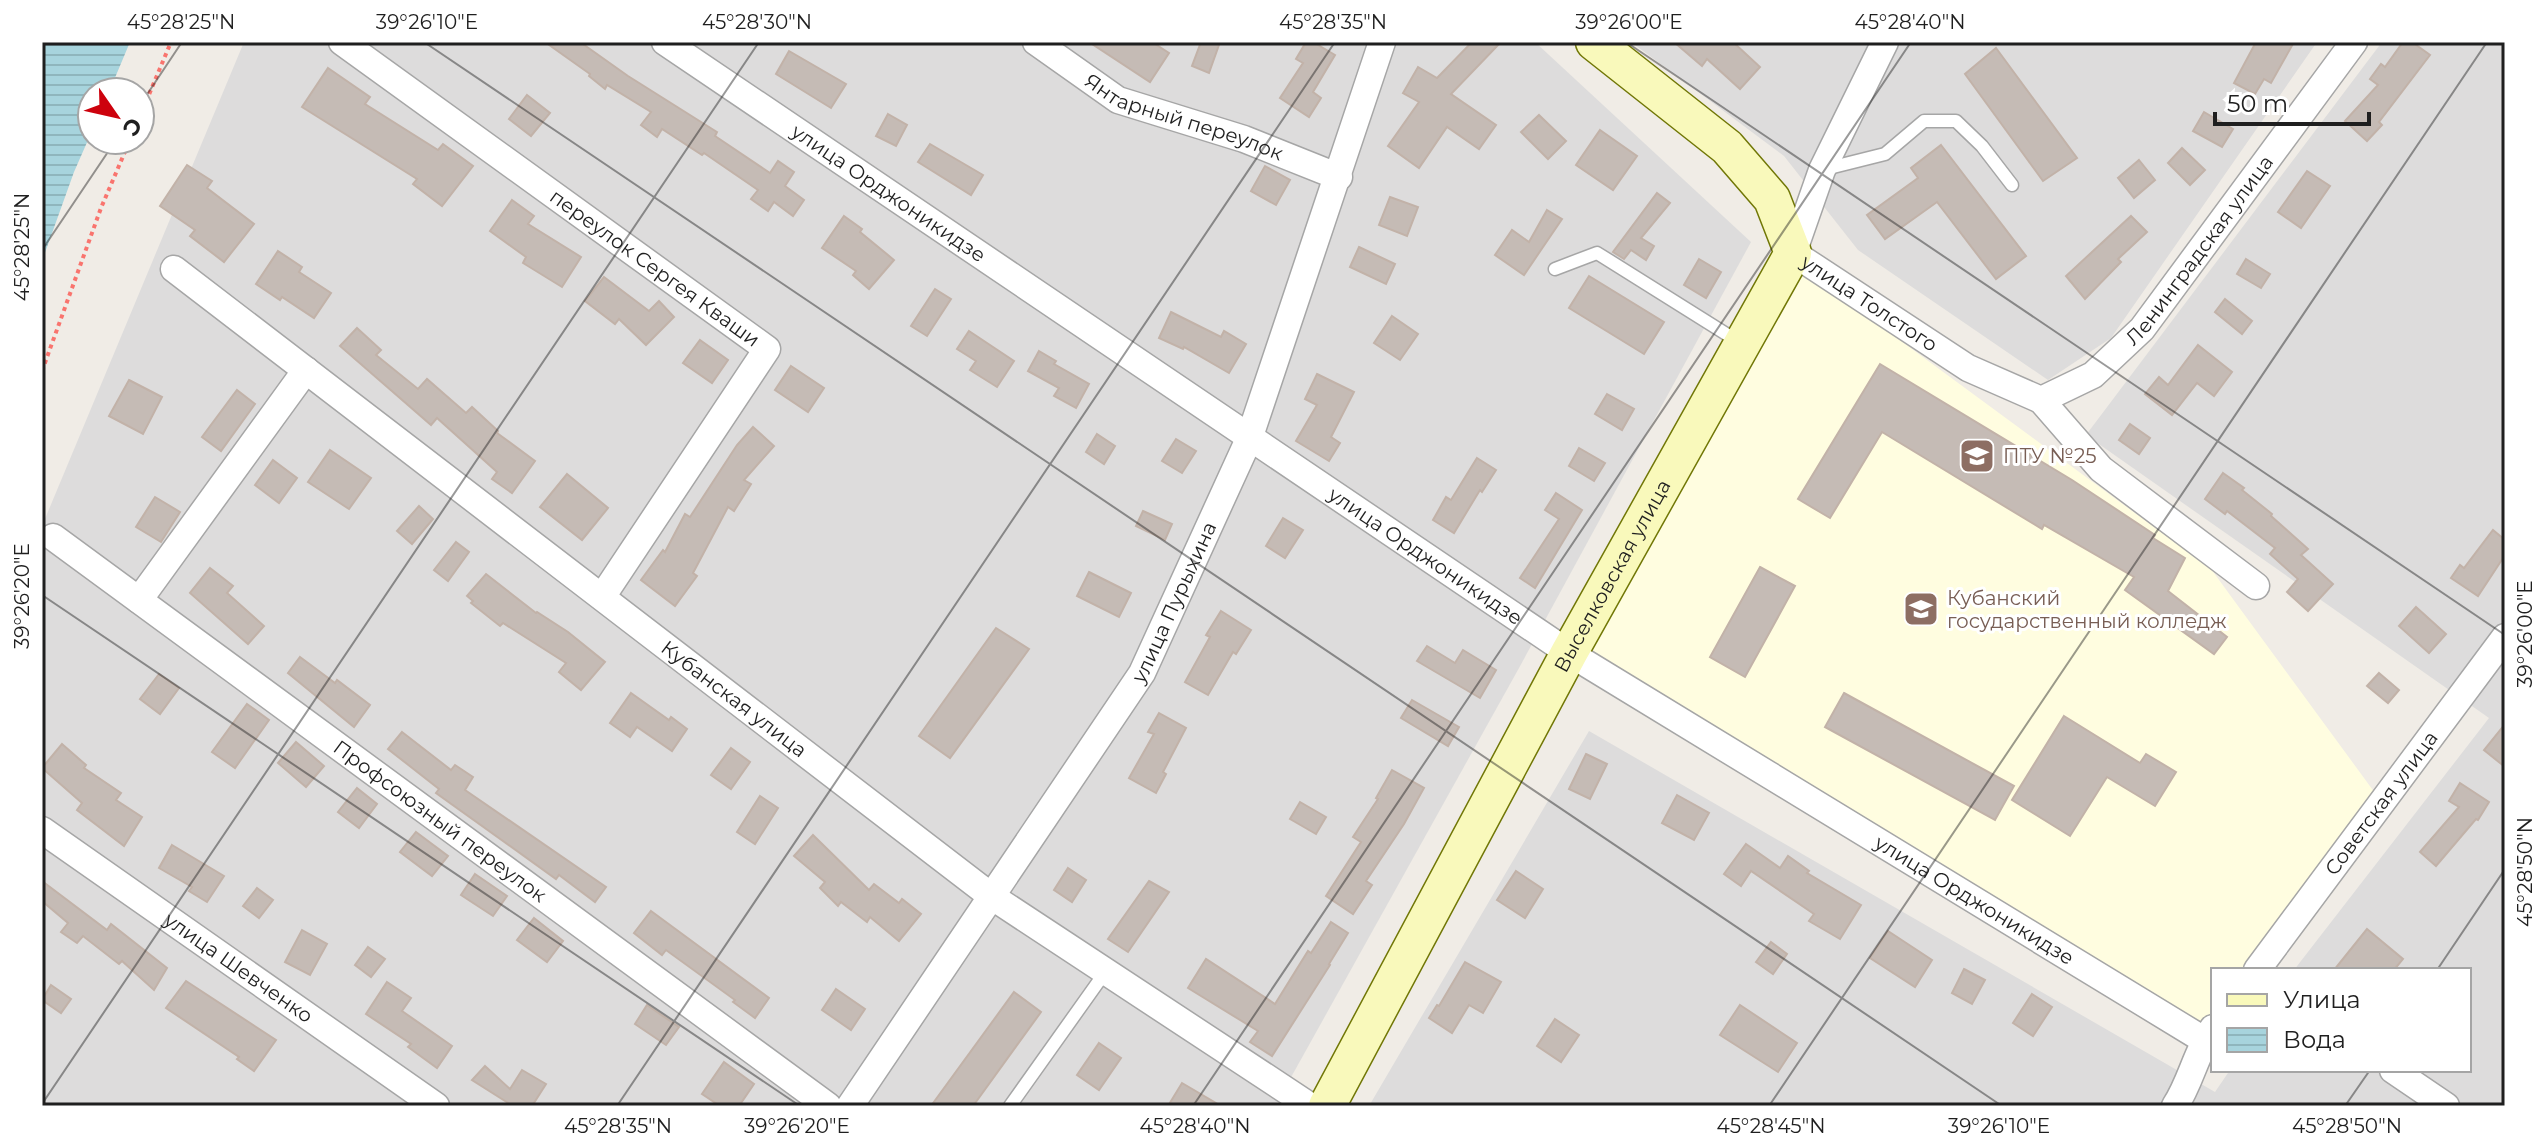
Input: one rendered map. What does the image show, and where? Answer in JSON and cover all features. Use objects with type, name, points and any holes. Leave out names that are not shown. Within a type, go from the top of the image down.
[{"type":"street","name":"переулок Сергея Кваши","points":[[342,42],[767,349],[602,597]]},
{"type":"street","name":"улица Орджоникидзе","points":[[665,42],[1569,653],[2209,1034]]},
{"type":"street","name":"Янтарный переулок","points":[[1036,42],[1118,100],[1244,139],[1339,177]]},
{"type":"street","name":"улица Пурыхина","points":[[857,1101],[1142,673],[1249,439],[1382,42]]},
{"type":"street","name":"улица Толстого","points":[[1594,42],[1727,147],[1772,199],[1793,253],[1968,368],[2041,400],[2101,469],[2256,586]]},
{"type":"street","name":"Выселковская улица","points":[[1327,1106],[1569,653],[1793,253],[1822,170],[1885,42]]},
{"type":"street","name":"Ленинградская улица","points":[[2041,400],[2093,375],[2142,329],[2354,42]]},
{"type":"street","name":"Кубанская улица","points":[[174,269],[991,896],[1310,1106]]},
{"type":"street","points":[[139,600],[306,370]]},
{"type":"street","name":"Профсоюзный переулок","points":[[53,537],[828,1106]]},
{"type":"street","name":"Советская улица","points":[[2258,968],[2505,637]]},
{"type":"street","name":"улица Шевченко","points":[[42,830],[436,1106]]},
{"type":"street","points":[[2175,1106],[2186,1089],[2209,1034]]},
{"type":"street","points":[[2396,1072],[2446,1106]]},
{"type":"lane","points":[[1822,170],[1885,154],[1924,121],[1956,121],[1982,146],[2012,185]]},
{"type":"lane","points":[[1555,269],[1597,253],[1742,343]]},
{"type":"lane","points":[[1010,1106],[1106,971]]},
{"type":"path","points":[[156,78],[171,42]]},
{"type":"path","points":[[42,371],[123,156]]},
{"type":"shaded area","points":[[244,42],[1535,42],[1751,242],[1275,1106],[42,1106],[42,526]]},
{"type":"shaded area","points":[[1631,42],[2317,42],[2111,338],[2048,380],[1858,250],[1784,156]]},
{"type":"shaded area","points":[[2382,42],[2505,42],[2505,1106],[1369,1106],[1589,731],[2215,1092],[2229,1072],[2471,1072],[2471,968],[2296,968],[2489,718],[2086,435]]},
{"type":"shaded area","name":"Кубанский государственный колледж","points":[[1795,263],[2211,569],[2375,793],[2255,968],[2211,968],[2211,1024],[2203,1035],[1579,650]]},
{"type":"water","points":[[42,42],[130,42],[116,76],[76,76],[76,156],[81,156],[42,261]]},
{"type":"building","points":[[545,42],[580,42],[717,132],[715,136],[770,173],[778,161],[794,172],[785,186],[804,200],[793,216],[774,202],[768,211],[751,199],[758,190],[662,129],[657,137],[641,125],[651,112],[607,85],[605,89],[590,74]]},
{"type":"building","points":[[1089,42],[1152,42],[1169,53],[1150,82]]},
{"type":"building","points":[[1201,42],[1220,42],[1209,73],[1192,66]]},
{"type":"building","points":[[1306,42],[1313,42],[1335,55],[1313,92],[1321,98],[1309,117],[1280,98],[1303,63],[1296,59]]},
{"type":"building","points":[[1472,42],[1501,42],[1451,94],[1496,125],[1479,149],[1447,127],[1419,168],[1388,146],[1419,102],[1403,93],[1418,67],[1437,78]]},
{"type":"building","points":[[1674,42],[1733,42],[1760,67],[1740,89],[1707,59],[1702,66]]},
{"type":"building","points":[[2256,42],[2294,42],[2271,83],[2264,79],[2255,94],[2234,83]]},
{"type":"building","points":[[2403,42],[2412,42],[2430,55],[2379,122],[2382,125],[2367,141],[2345,121],[2378,85],[2370,79],[2381,64],[2385,67]]},
{"type":"building","points":[[1996,48],[2077,158],[2043,181],[1965,74]]},
{"type":"building","points":[[789,51],[846,84],[831,108],[776,74]]},
{"type":"building","points":[[328,68],[370,97],[365,104],[438,150],[443,144],[473,166],[442,206],[413,184],[417,179],[302,107]]},
{"type":"building","points":[[527,95],[550,113],[531,136],[509,119]]},
{"type":"building","points":[[2204,112],[2233,129],[2222,147],[2193,131]]},
{"type":"building","points":[[888,114],[907,125],[896,146],[876,136]]},
{"type":"building","points":[[1539,115],[1566,141],[1548,159],[1521,132]]},
{"type":"building","points":[[1600,130],[1637,156],[1613,190],[1576,165]]},
{"type":"building","points":[[930,144],[983,175],[971,195],[918,162]]},
{"type":"building","points":[[1941,145],[2026,256],[1996,279],[1937,202],[1885,239],[1867,215],[1918,178],[1911,168]]},
{"type":"building","points":[[2182,148],[2205,170],[2190,185],[2168,163]]},
{"type":"building","points":[[2139,160],[2155,180],[2134,198],[2118,178]]},
{"type":"building","points":[[187,165],[212,181],[207,188],[254,224],[224,262],[190,236],[195,230],[160,206]]},
{"type":"building","points":[[1265,166],[1290,180],[1276,205],[1251,191]]},
{"type":"building","points":[[2307,171],[2330,186],[2301,228],[2278,212]]},
{"type":"building","points":[[1657,193],[1670,203],[1641,238],[1654,246],[1646,260],[1631,250],[1624,259],[1613,252]]},
{"type":"building","points":[[1390,197],[1418,207],[1407,236],[1379,225]]},
{"type":"building","points":[[512,200],[534,216],[528,224],[581,257],[562,287],[523,263],[526,257],[490,231]]},
{"type":"building","points":[[1547,210],[1562,219],[1524,275],[1495,255],[1512,230],[1529,242]]},
{"type":"building","points":[[844,216],[894,260],[869,289],[853,275],[856,271],[822,248]]},
{"type":"building","points":[[2131,216],[2147,232],[2118,259],[2121,262],[2085,299],[2066,276]]},
{"type":"building","points":[[1359,247],[1395,264],[1386,284],[1350,267]]},
{"type":"building","points":[[278,251],[302,267],[299,272],[331,293],[314,318],[256,284]]},
{"type":"building","points":[[1699,259],[1721,272],[1706,298],[1684,285]]},
{"type":"building","points":[[2246,259],[2270,274],[2261,288],[2237,274]]},
{"type":"building","points":[[1589,276],[1664,322],[1644,354],[1569,308]]},
{"type":"building","points":[[604,277],[649,311],[659,301],[674,317],[646,345],[619,319],[615,324],[585,301]]},
{"type":"building","points":[[935,289],[951,299],[927,336],[911,326]]},
{"type":"building","points":[[2225,299],[2252,321],[2242,334],[2215,312]]},
{"type":"building","points":[[1171,312],[1221,337],[1224,331],[1246,344],[1229,373],[1184,347],[1159,338]]},
{"type":"building","points":[[1392,316],[1418,334],[1400,360],[1374,343]]},
{"type":"building","points":[[357,328],[381,350],[376,355],[418,389],[427,379],[466,413],[472,407],[497,433],[535,461],[512,493],[492,479],[497,472],[437,418],[431,425],[340,346]]},
{"type":"building","points":[[969,331],[1014,361],[997,387],[970,370],[976,361],[957,349]]},
{"type":"building","points":[[700,340],[728,360],[712,383],[683,363]]},
{"type":"building","points":[[2198,345],[2232,372],[2214,396],[2197,383],[2172,415],[2145,394],[2159,377],[2168,385]]},
{"type":"building","points":[[1039,351],[1056,361],[1054,364],[1089,384],[1076,408],[1054,396],[1059,388],[1028,371]]},
{"type":"building","name":"ПТУ №25","points":[[1880,364],[2072,480],[2185,558],[2168,591],[2227,637],[2214,654],[2125,590],[2134,577],[2044,525],[2042,529],[1882,432],[1830,518],[1798,499]]},
{"type":"building","points":[[791,366],[824,388],[808,412],[775,390]]},
{"type":"building","points":[[1317,374],[1354,392],[1331,437],[1340,443],[1329,461],[1296,441],[1317,405],[1305,399]]},
{"type":"building","points":[[129,380],[162,397],[143,434],[109,416]]},
{"type":"building","points":[[237,390],[255,404],[221,451],[202,437]]},
{"type":"building","points":[[1607,394],[1634,409],[1622,430],[1595,414]]},
{"type":"building","points":[[2130,424],[2150,438],[2139,454],[2119,440]]},
{"type":"building","points":[[753,427],[774,446],[744,480],[751,484],[734,511],[728,507],[693,573],[697,576],[675,606],[641,580],[663,550],[665,552],[685,514],[690,517],[737,445]]},
{"type":"building","points":[[1097,434],[1115,446],[1104,464],[1086,452]]},
{"type":"building","points":[[1176,439],[1196,451],[1182,473],[1162,461]]},
{"type":"building","points":[[1579,448],[1605,463],[1594,481],[1569,466]]},
{"type":"building","points":[[330,450],[371,478],[349,509],[308,482]]},
{"type":"building","points":[[1477,458],[1496,470],[1454,533],[1433,520],[1446,497],[1451,500]]},
{"type":"building","points":[[273,460],[297,478],[279,503],[255,485]]},
{"type":"building","points":[[2223,473],[2244,488],[2242,490],[2308,549],[2301,555],[2333,584],[2308,611],[2287,592],[2298,579],[2270,554],[2275,548],[2227,511],[2225,514],[2205,499]]},
{"type":"building","points":[[567,474],[608,508],[582,540],[540,507]]},
{"type":"building","points":[[1556,493],[1582,510],[1535,588],[1520,578],[1559,519],[1545,510]]},
{"type":"building","points":[[155,497],[180,512],[161,542],[136,527]]},
{"type":"building","points":[[419,506],[433,519],[412,544],[397,531]]},
{"type":"building","points":[[1143,511],[1172,524],[1165,540],[1136,526]]},
{"type":"building","points":[[1283,518],[1303,530],[1285,558],[1266,546]]},
{"type":"building","points":[[2493,530],[2505,540],[2505,555],[2478,596],[2451,578],[2460,565],[2464,568]]},
{"type":"building","points":[[456,542],[469,552],[448,581],[434,570]]},
{"type":"building","points":[[1760,567],[1795,586],[1745,677],[1710,657]]},
{"type":"building","points":[[210,568],[233,586],[227,593],[264,626],[248,644],[190,593]]},
{"type":"building","points":[[1089,572],[1131,593],[1119,617],[1077,596]]},
{"type":"building","points":[[486,574],[605,662],[581,690],[559,672],[566,663],[503,623],[500,626],[471,603],[473,601],[467,596]]},
{"type":"building","points":[[2416,607],[2446,634],[2429,653],[2399,626]]},
{"type":"building","points":[[1221,611],[1251,630],[1236,654],[1233,652],[1208,695],[1185,682],[1210,637],[1206,635]]},
{"type":"building","points":[[996,628],[1029,649],[950,758],[919,736]]},
{"type":"building","points":[[1427,646],[1455,663],[1463,650],[1496,670],[1480,698],[1417,661]]},
{"type":"building","points":[[300,657],[370,705],[354,727],[288,673]]},
{"type":"building","points":[[2379,673],[2399,690],[2388,703],[2367,686]]},
{"type":"building","points":[[159,674],[179,688],[160,714],[140,699]]},
{"type":"building","points":[[631,693],[687,729],[672,751],[637,727],[630,737],[610,723]]},
{"type":"building","points":[[1844,693],[2014,786],[1995,820],[1825,727]]},
{"type":"building","points":[[1412,700],[1459,727],[1448,746],[1401,718]]},
{"type":"building","points":[[247,704],[269,720],[235,768],[212,752]]},
{"type":"building","points":[[1159,713],[1186,728],[1163,772],[1166,774],[1156,793],[1129,778],[1154,734],[1148,732]]},
{"type":"building","points":[[2064,716],[2140,763],[2146,754],[2176,772],[2155,806],[2107,777],[2070,836],[2012,800]]},
{"type":"building","points":[[2505,724],[2505,767],[2484,750]]},
{"type":"building","points":[[402,732],[451,770],[455,765],[473,777],[465,790],[606,887],[595,902],[559,875],[556,879],[436,793],[439,789],[388,749]]},
{"type":"building","points":[[296,742],[324,766],[306,787],[278,763]]},
{"type":"building","points":[[62,744],[86,765],[84,768],[121,793],[116,800],[142,817],[124,846],[77,810],[82,803],[42,768]]},
{"type":"building","points":[[731,748],[750,762],[731,789],[711,775]]},
{"type":"building","points":[[1586,754],[1607,764],[1590,799],[1569,789]]},
{"type":"building","points":[[1392,770],[1424,788],[1366,881],[1372,885],[1353,914],[1326,896],[1361,842],[1353,837],[1378,799]]},
{"type":"building","points":[[2460,783],[2489,802],[2478,820],[2436,866],[2420,852],[2459,807],[2449,801]]},
{"type":"building","points":[[357,788],[377,804],[359,828],[338,812]]},
{"type":"building","points":[[1677,795],[1709,813],[1694,840],[1662,823]]},
{"type":"building","points":[[760,796],[778,808],[755,844],[737,832]]},
{"type":"building","points":[[1300,802],[1326,817],[1316,834],[1290,819]]},
{"type":"building","points":[[416,832],[448,856],[432,876],[400,852]]},
{"type":"building","points":[[813,835],[869,890],[874,884],[899,903],[902,899],[921,914],[899,941],[870,917],[867,922],[841,902],[838,906],[820,888],[825,882],[794,856]]},
{"type":"building","points":[[1746,844],[1780,868],[1788,856],[1809,871],[1807,873],[1861,905],[1840,939],[1809,921],[1814,914],[1751,871],[1741,886],[1724,874]]},
{"type":"building","points":[[172,845],[224,876],[207,902],[189,891],[192,887],[159,868]]},
{"type":"building","points":[[1068,868],[1086,880],[1072,902],[1054,890]]},
{"type":"building","points":[[1516,871],[1543,889],[1525,918],[1497,900]]},
{"type":"building","points":[[475,874],[507,896],[493,916],[461,895]]},
{"type":"building","points":[[42,881],[107,930],[111,924],[167,968],[154,990],[122,961],[119,964],[83,936],[77,943],[61,932],[68,923],[42,901]]},
{"type":"building","points":[[1149,881],[1169,892],[1128,952],[1108,939]]},
{"type":"building","points":[[257,888],[273,900],[259,918],[243,906]]},
{"type":"building","points":[[651,911],[769,998],[755,1018],[666,950],[662,955],[634,933]]},
{"type":"building","points":[[534,918],[563,941],[547,962],[517,940]]},
{"type":"building","points":[[1331,922],[1348,933],[1272,1056],[1250,1042],[1258,1031],[1188,988],[1206,959],[1275,1004],[1308,951],[1311,953]]},
{"type":"building","points":[[2367,929],[2403,959],[2396,968],[2336,968]]},
{"type":"building","points":[[302,930],[327,944],[310,975],[285,962]]},
{"type":"building","points":[[1888,931],[1932,960],[1915,987],[1870,958]]},
{"type":"building","points":[[1771,942],[1787,954],[1773,974],[1756,962]]},
{"type":"building","points":[[368,947],[385,959],[371,977],[355,965]]},
{"type":"building","points":[[1465,962],[1501,982],[1483,1013],[1469,1005],[1452,1033],[1429,1018]]},
{"type":"building","points":[[1964,969],[1985,980],[1972,1004],[1952,993]]},
{"type":"building","points":[[186,981],[276,1040],[254,1071],[237,1059],[239,1057],[166,1008]]},
{"type":"building","points":[[387,982],[411,998],[402,1011],[452,1046],[437,1068],[408,1047],[411,1044],[366,1014]]},
{"type":"building","points":[[51,985],[71,999],[61,1013],[42,1000]]},
{"type":"building","points":[[836,989],[865,1009],[851,1030],[822,1010]]},
{"type":"building","points":[[1014,992],[1041,1012],[973,1106],[931,1106]]},
{"type":"building","points":[[2032,994],[2052,1007],[2033,1036],[2013,1023]]},
{"type":"building","points":[[647,1005],[679,1027],[666,1045],[635,1024]]},
{"type":"building","points":[[1740,1005],[1797,1043],[1778,1072],[1720,1035]]},
{"type":"building","points":[[1555,1019],[1579,1035],[1561,1062],[1537,1046]]},
{"type":"building","points":[[1099,1043],[1121,1058],[1099,1090],[1077,1075]]},
{"type":"building","points":[[724,1062],[754,1084],[739,1106],[720,1106],[702,1094]]},
{"type":"building","points":[[485,1066],[510,1089],[522,1070],[546,1084],[532,1106],[513,1106],[472,1080]]},
{"type":"building","points":[[1182,1083],[1221,1106],[1168,1106]]},
{"type":"place","name":"ПТУ №25","points":[[1977,456]]},
{"type":"place","name":"Кубанский государственный колледж","points":[[1921,609]]}]
